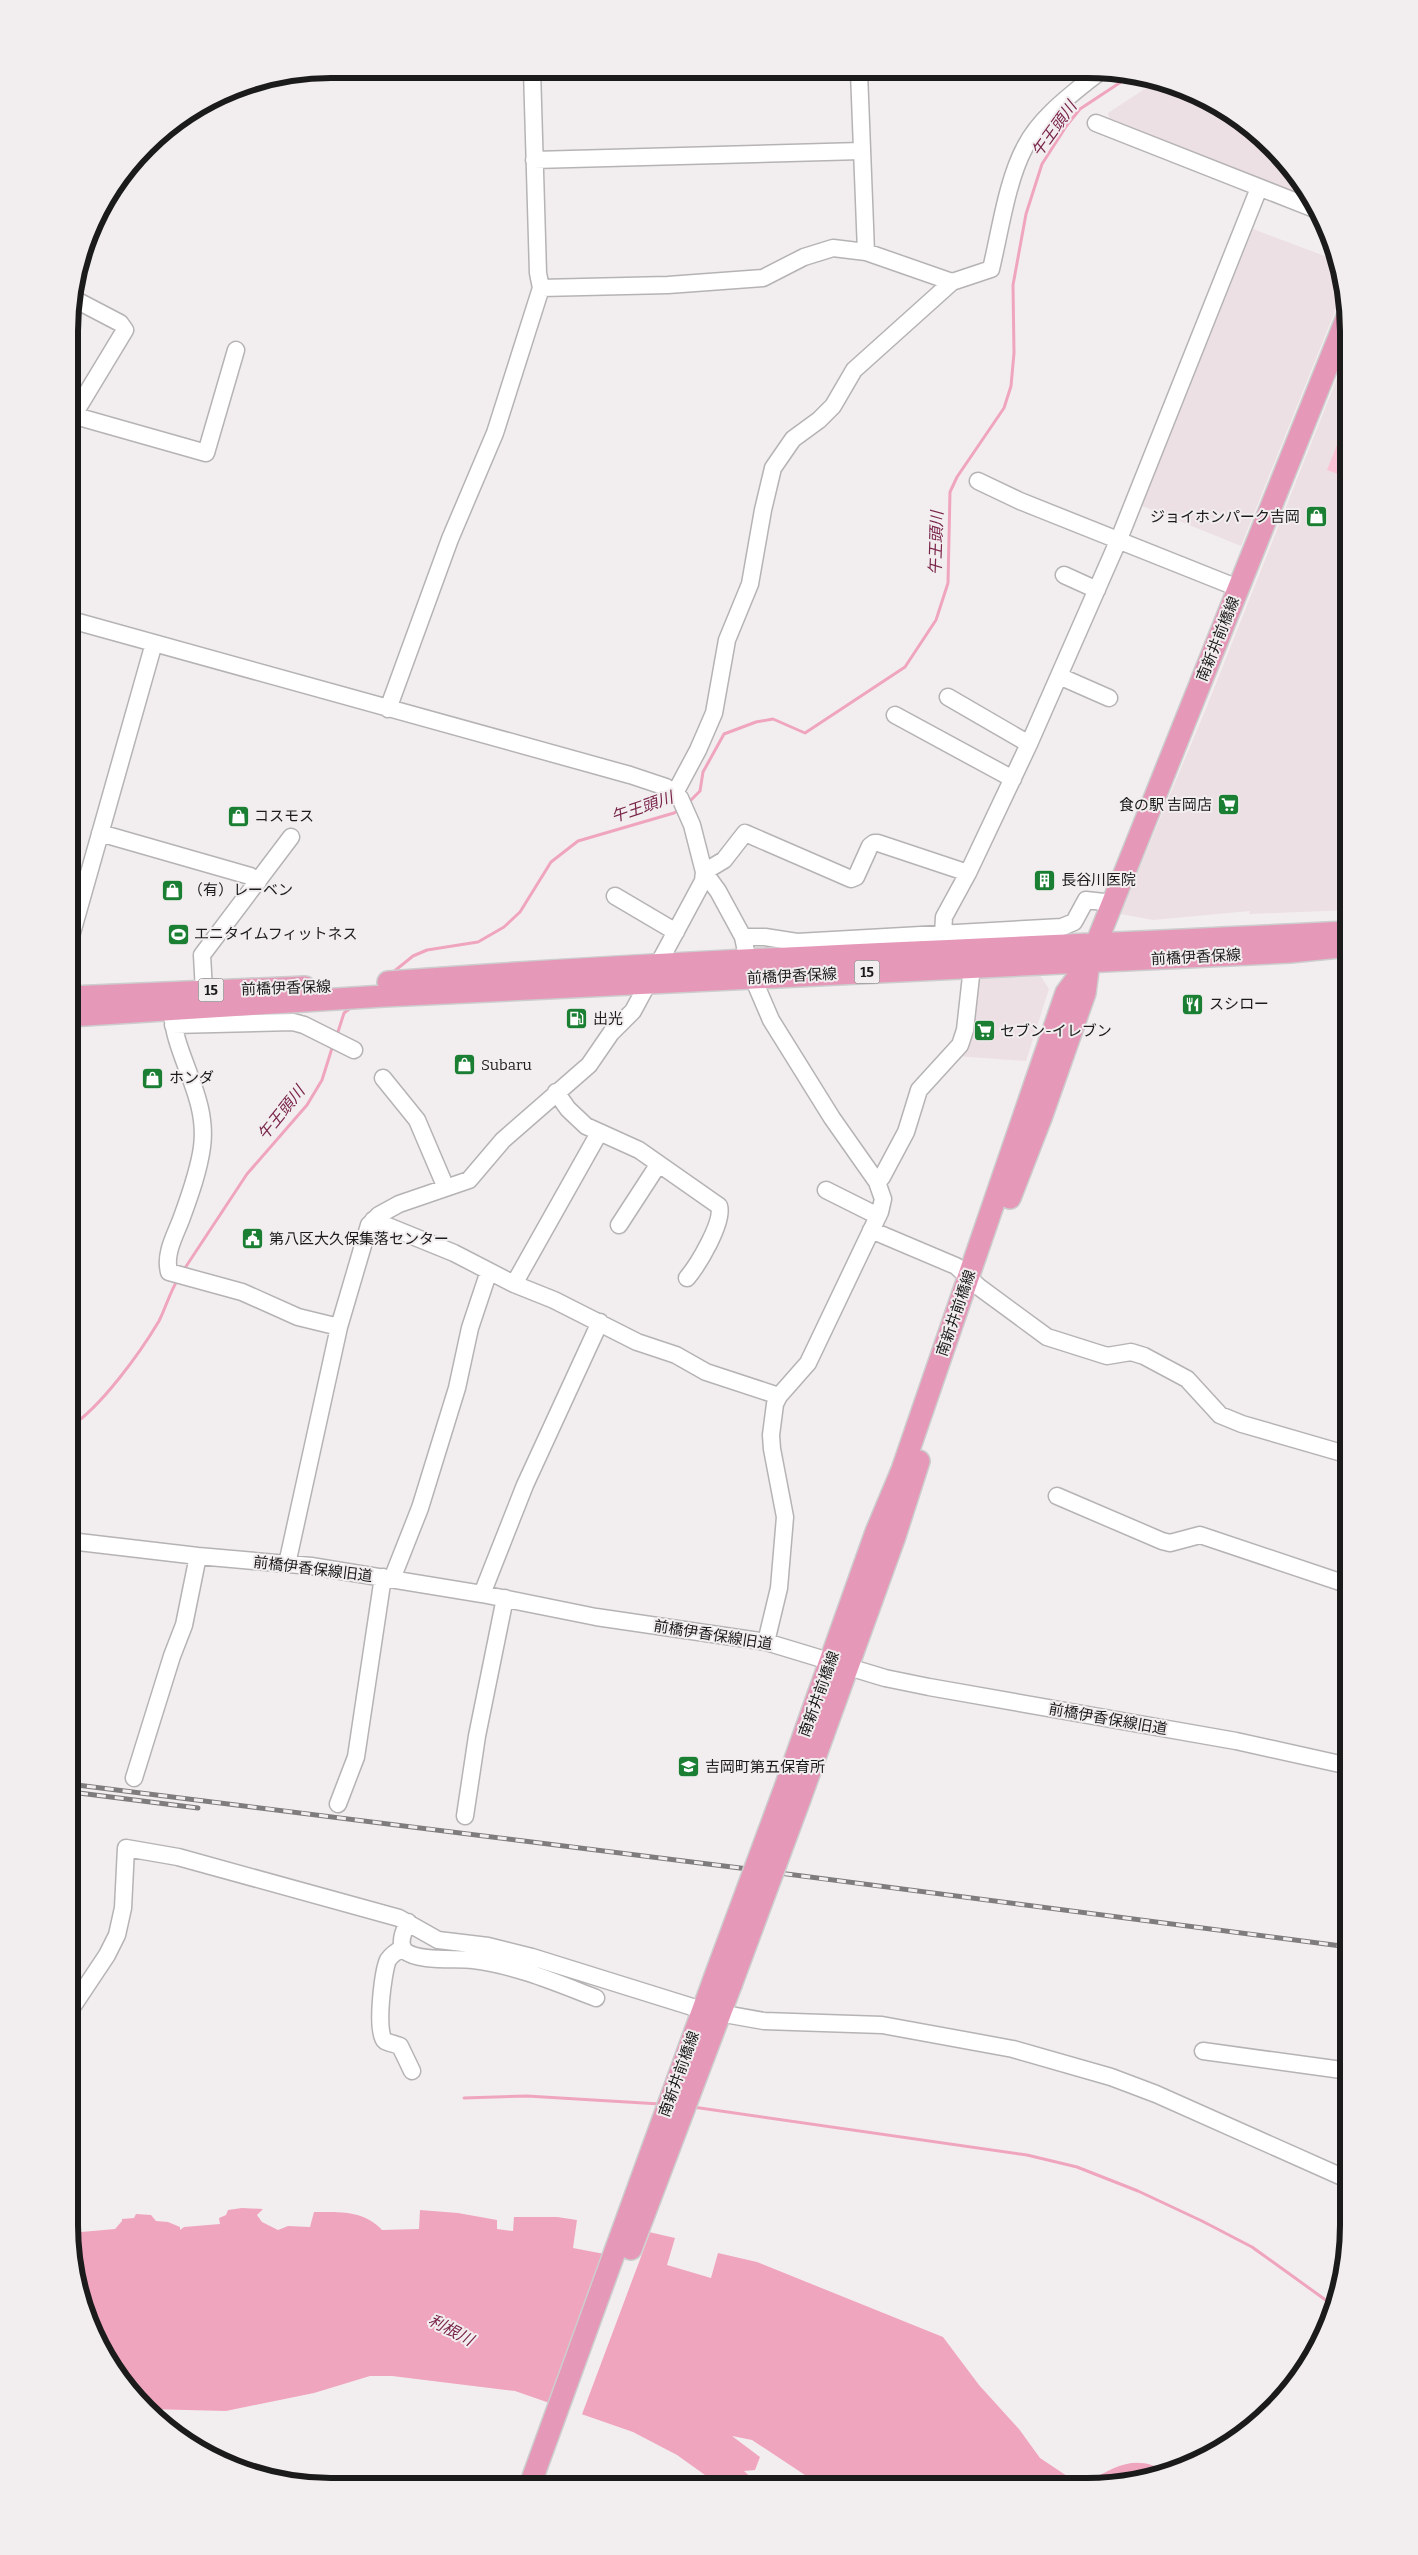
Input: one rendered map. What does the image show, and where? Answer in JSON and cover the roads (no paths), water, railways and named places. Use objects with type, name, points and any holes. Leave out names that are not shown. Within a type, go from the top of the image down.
[{"type":"main road","name":"南新井前橋線","points":[[546,2478],[711,2012],[840,1663],[876,1532],[902,1470],[974,1281],[1066,993],[1092,953],[1113,903],[1340,334]]},
{"type":"main road","name":"前橋伊香保線","points":[[78,996],[204,991],[346,992],[384,996],[647,985],[750,970],[1092,953],[1340,933]]},
{"type":"main road","name":"前橋伊香保線","points":[[78,1016],[172,1017],[409,981],[658,965],[750,970],[972,967],[1092,953],[1290,952],[1340,947]]},
{"type":"main road","name":"南新井前橋線","points":[[533,2478],[702,2038]]},
{"type":"street","points":[[388,709],[450,539],[495,433],[541,288],[538,273],[532,78]]},
{"type":"street","points":[[859,78],[866,252]]},
{"type":"street","points":[[677,795],[714,713],[727,640],[750,584],[763,510],[773,468],[793,439],[819,420],[833,406],[854,370],[952,282],[991,269],[1017,164],[1026,145],[1040,126],[1067,98],[1093,78]]},
{"type":"street","points":[[1096,122],[1308,206]]},
{"type":"street","points":[[534,160],[861,151]]},
{"type":"street","points":[[943,934],[944,917],[968,873],[1013,779],[1119,539],[1259,188]]},
{"type":"street","points":[[541,288],[668,285],[763,278],[804,257],[833,248],[866,252],[952,282]]},
{"type":"street","points":[[78,408],[125,330],[120,322],[79,303]]},
{"type":"street","points":[[78,415],[79,417],[206,453],[236,350]]},
{"type":"street","points":[[978,481],[1020,501],[1238,588]]},
{"type":"street","points":[[1064,575],[1097,590]]},
{"type":"street","points":[[78,622],[630,775],[666,787],[677,795],[688,816],[704,872],[743,937],[750,970],[771,1020],[832,1118],[877,1182],[883,1198],[875,1223],[808,1363],[779,1396],[773,1415],[771,1435],[785,1517],[779,1588],[766,1642]]},
{"type":"street","points":[[78,911],[154,643]]},
{"type":"street","points":[[1059,676],[1109,698]]},
{"type":"street","points":[[948,697],[1029,744]]},
{"type":"street","points":[[896,715],[1013,779]]},
{"type":"street","points":[[100,833],[250,876],[258,882]]},
{"type":"street","points":[[704,872],[724,860],[745,833],[852,879],[856,877],[874,843],[968,873]]},
{"type":"street","points":[[204,991],[202,955],[291,837]]},
{"type":"street","points":[[287,1564],[339,1327],[367,1230],[373,1220],[399,1204],[469,1180],[503,1140],[589,1065],[611,1034],[633,1011],[703,882],[704,872]]},
{"type":"street","points":[[615,896],[676,932]]},
{"type":"street","points":[[743,937],[765,937],[797,942],[1062,927],[1074,922],[1086,900],[1113,903]]},
{"type":"street","points":[[877,1182],[882,1177],[906,1132],[919,1090],[960,1045],[964,1030],[972,967]]},
{"type":"street","points":[[339,1327],[298,1317],[242,1292],[172,1273],[168,1269],[170,1250],[202,1146],[198,1095],[172,1017],[293,1022],[304,1025],[354,1050]]},
{"type":"street","points":[[383,1078],[417,1120],[446,1188]]},
{"type":"street","points":[[556,1092],[575,1116],[599,1133],[622,1141],[717,1204],[720,1210],[718,1224],[695,1268],[687,1278]]},
{"type":"street","points":[[514,1284],[599,1133]]},
{"type":"street","points":[[619,1225],[658,1165]]},
{"type":"street","points":[[826,1190],[875,1223],[956,1266],[1047,1337],[1107,1356],[1130,1352],[1144,1356],[1187,1379],[1220,1415],[1242,1424],[1340,1452]]},
{"type":"street","points":[[373,1220],[378,1224],[416,1236],[514,1284],[600,1322],[637,1342],[676,1355],[706,1372],[779,1396]]},
{"type":"street","points":[[338,1804],[356,1757],[388,1578],[420,1508],[458,1383],[470,1328],[489,1271]]},
{"type":"street","points":[[482,1594],[525,1485],[600,1322]]},
{"type":"street","points":[[1058,1496],[1162,1541],[1170,1543],[1200,1535],[1340,1582]]},
{"type":"street","name":"前橋伊香保線旧道","points":[[78,1541],[198,1556],[287,1564],[388,1578],[505,1598],[596,1617],[766,1642],[886,1678],[929,1688],[1236,1741],[1340,1764]]},
{"type":"street","points":[[134,1778],[172,1656],[184,1625],[198,1556]]},
{"type":"street","points":[[465,1816],[477,1736],[505,1598]]},
{"type":"street","points":[[78,1999],[107,1956],[117,1936],[123,1908],[126,1848],[205,1864],[399,1918],[430,1936],[450,1942],[488,1946],[532,1957],[711,2012],[764,2021],[882,2025],[1013,2049],[1111,2077],[1156,2094],[1340,2176]]},
{"type":"street","points":[[408,1922],[402,1938],[403,1948],[407,1952],[423,1957],[472,1960],[500,1965],[596,1998]]},
{"type":"street","points":[[403,1948],[395,1951],[387,1962],[380,2018],[383,2038],[385,2041],[400,2046],[412,2071]]},
{"type":"street","points":[[1203,2051],[1340,2070]]},
{"type":"water","name":"利根川","points":[[242,2208],[263,2209],[257,2215],[262,2222],[278,2230],[288,2226],[310,2227],[314,2212],[342,2212],[359,2216],[375,2223],[382,2230],[419,2229],[420,2210],[458,2213],[497,2220],[497,2229],[513,2231],[514,2217],[557,2217],[577,2220],[573,2248],[615,2256],[649,2232],[675,2238],[667,2265],[711,2278],[718,2253],[757,2262],[943,2337],[979,2385],[1019,2429],[1040,2458],[1070,2478],[809,2478],[752,2440],[732,2436],[760,2457],[755,2470],[744,2471],[752,2478],[709,2478],[677,2455],[633,2432],[515,2391],[392,2376],[370,2376],[314,2393],[226,2411],[157,2409],[120,2365],[97,2322],[82,2274],[78,2232],[115,2229],[122,2219],[134,2218],[136,2214],[151,2215],[156,2221],[168,2222],[180,2227],[180,2230],[184,2227],[220,2224],[219,2218],[226,2215],[228,2210]]},
{"type":"water","points":[[1128,2464],[1148,2464],[1158,2467],[1137,2473],[1096,2477],[1119,2466]]},
{"type":"waterway","name":"午王頭川","points":[[687,804],[700,791],[703,772],[724,734],[756,722],[773,719],[805,733],[905,667],[936,620],[948,583],[950,492],[957,477],[1004,408],[1011,386],[1014,353],[1013,285],[1026,214],[1042,164],[1067,125],[1080,109],[1123,80]]},
{"type":"waterway","name":"午王頭川","points":[[392,973],[413,956],[427,950],[478,942],[504,927],[520,912],[551,862],[578,841],[674,813],[680,809]]},
{"type":"waterway","name":"午王頭川","points":[[337,1035],[344,1013],[353,1006]]},
{"type":"waterway","name":"午王頭川","points":[[183,1271],[247,1174],[307,1105],[322,1080],[333,1045]]},
{"type":"waterway","name":"午王頭川","points":[[78,1421],[107,1393],[131,1363],[159,1321],[178,1279]]},
{"type":"waterway","points":[[464,2098],[527,2096],[660,2104]]},
{"type":"waterway","points":[[693,2107],[1027,2155],[1077,2167],[1138,2191],[1252,2247],[1328,2302]]},
{"type":"railway","points":[[78,1785],[1340,1946]]},
{"type":"railway","points":[[79,1793],[198,1808]]},
{"type":"place","name":"ジョイホンパーク吉岡","points":[[1316,517]]},
{"type":"place","name":"食の駅 吉岡店","points":[[1228,805]]},
{"type":"place","name":"コスモス","points":[[238,816]]},
{"type":"place","name":"長谷川医院","points":[[1045,880]]},
{"type":"place","name":"（有）レーベン","points":[[172,890]]},
{"type":"place","name":"エニタイムフィットネス","points":[[178,934]]},
{"type":"place","name":"スシロー","points":[[1193,1004]]},
{"type":"place","name":"出光","points":[[577,1019]]},
{"type":"place","name":"セブン-イレブン","points":[[984,1031]]},
{"type":"place","name":"Subaru","points":[[465,1065]]},
{"type":"place","name":"ホンダ","points":[[153,1078]]},
{"type":"place","name":"第八区大久保集落センター","points":[[253,1239]]},
{"type":"place","name":"吉岡町第五保育所","points":[[689,1767]]}]
